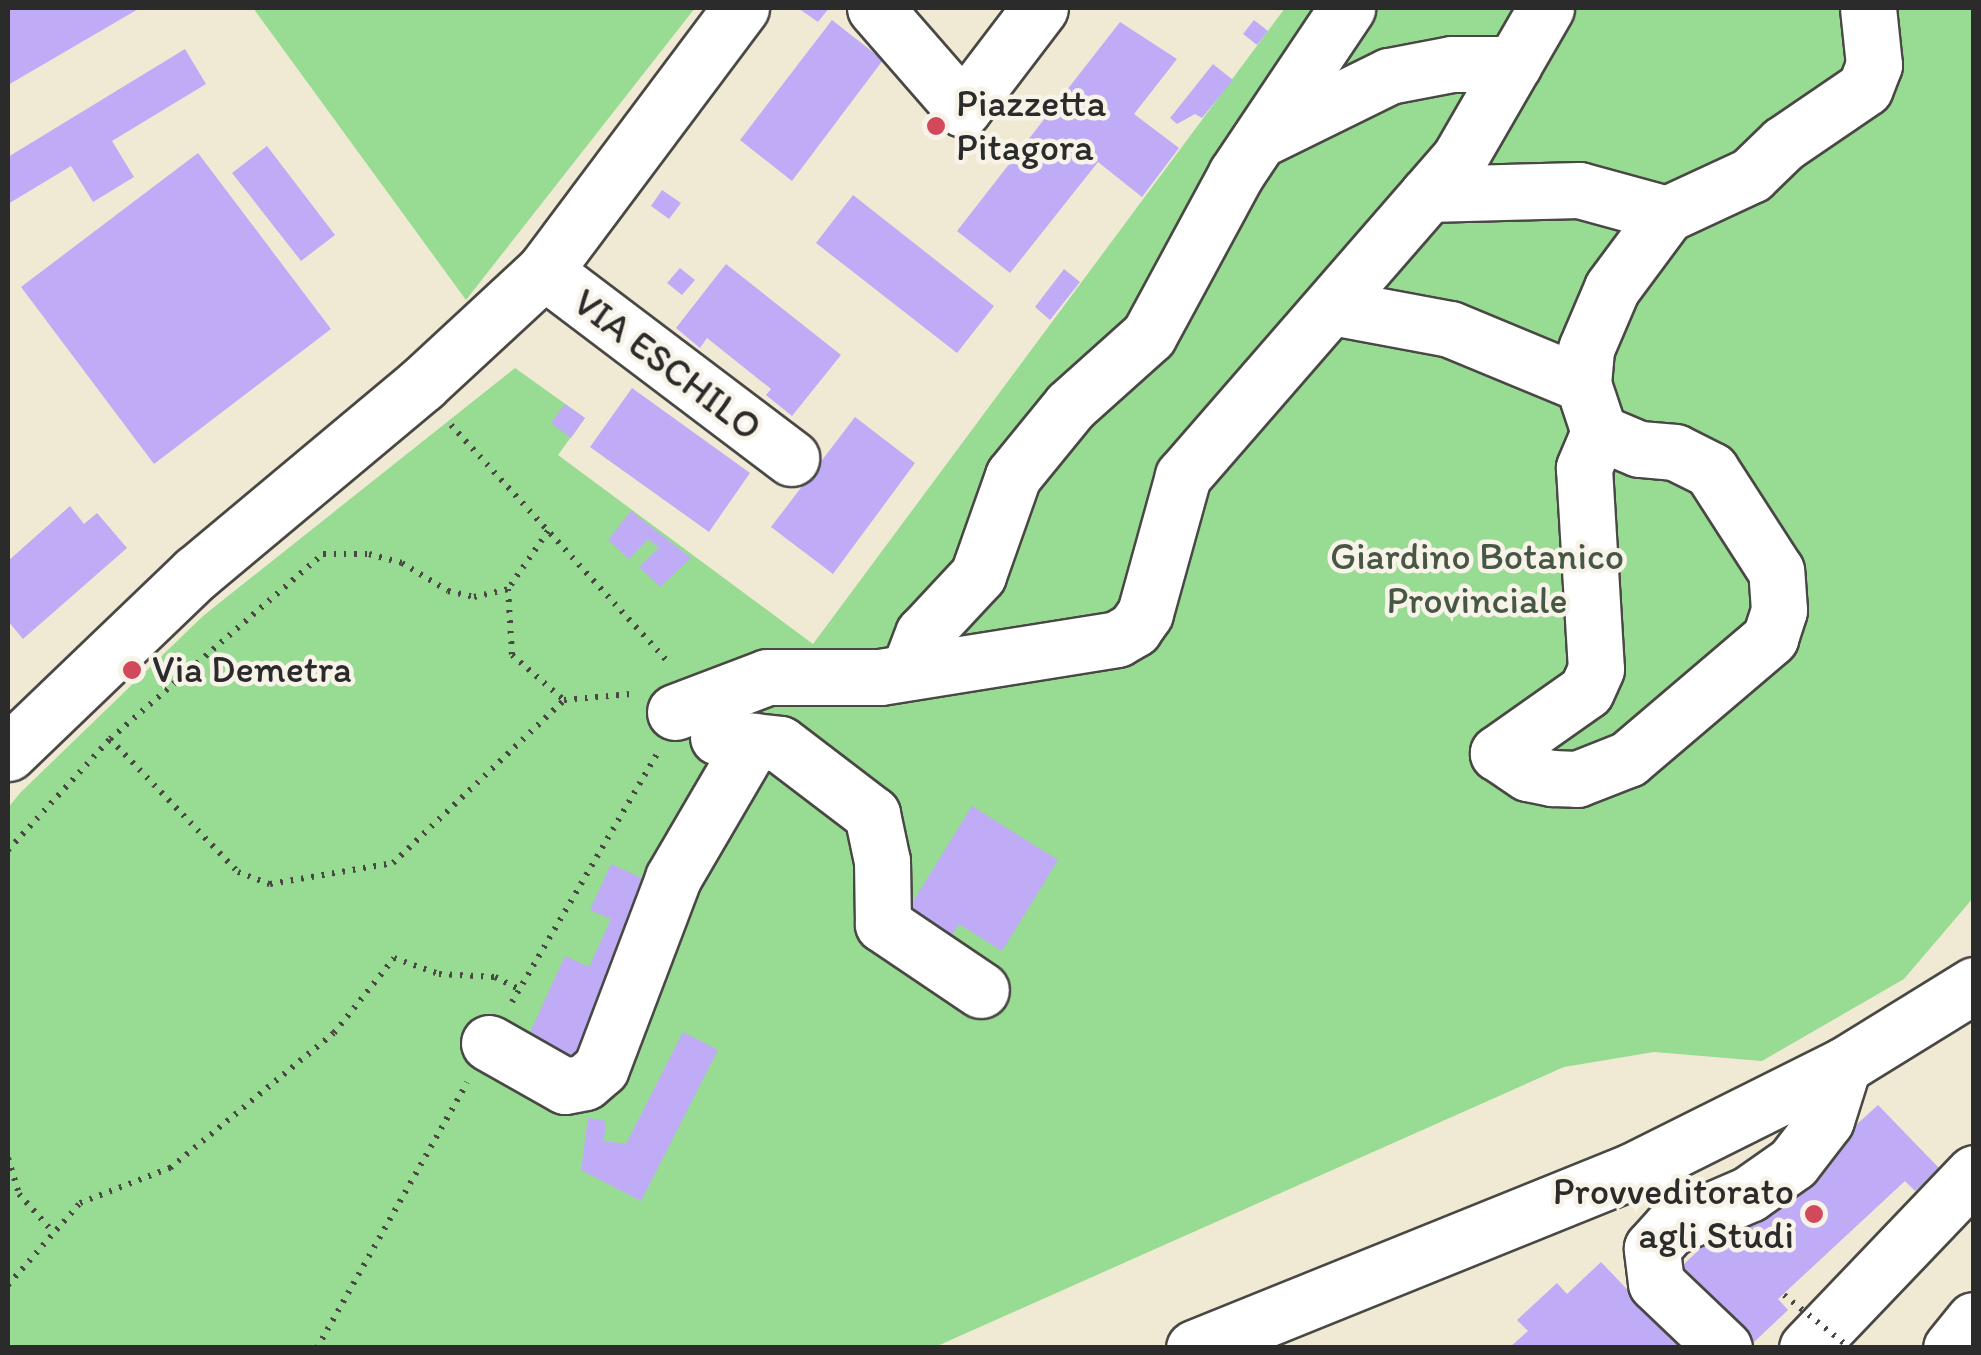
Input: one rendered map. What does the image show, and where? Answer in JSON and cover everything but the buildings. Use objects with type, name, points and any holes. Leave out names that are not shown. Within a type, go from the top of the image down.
[{"type":"street","points":[[14,731],[422,384],[544,271],[741,8]]},
{"type":"street","points":[[875,8],[914,59],[963,109],[1040,8]]},
{"type":"street","points":[[909,670],[923,634],[978,575],[1014,476],[1070,406],[1148,335],[1236,174],[1267,136],[1348,8]]},
{"type":"street","points":[[674,711],[767,677],[880,677],[1117,640],[1134,629],[1146,613],[1183,476],[1460,157],[1546,8]]},
{"type":"street","points":[[1332,307],[1450,330],[1591,408],[1639,449],[1675,452],[1711,470],[1776,571],[1779,610],[1770,638],[1628,759],[1577,779],[1528,773],[1498,753],[1586,690],[1596,668],[1584,468],[1591,408],[1586,349],[1612,288],[1667,214],[1751,174],[1782,144],[1865,88],[1874,65],[1868,8]]},
{"type":"street","points":[[1267,136],[1389,76],[1452,64],[1514,64]]},
{"type":"street","points":[[1428,194],[1579,190],[1667,214]]},
{"type":"street","name":"VIA ESCHILO","points":[[544,271],[791,458]]},
{"type":"street","points":[[674,711],[752,741],[780,744],[872,814],[882,862],[884,924],[981,990]]},
{"type":"street","points":[[489,1044],[565,1086],[585,1082],[601,1068],[673,878],[752,741]]},
{"type":"street","points":[[1194,1348],[1632,1171],[1843,1066],[1974,985]]},
{"type":"street","points":[[1724,1348],[1656,1283],[1652,1248],[1670,1228],[1749,1194],[1793,1163],[1826,1120],[1843,1066]]},
{"type":"street","points":[[1807,1348],[1974,1173]]},
{"type":"street","points":[[1951,1348],[1974,1320]]},
{"type":"path","points":[[317,1348],[674,711],[666,654],[548,531],[422,384]]},
{"type":"path","points":[[548,531],[508,589],[512,655],[564,700],[674,711]]},
{"type":"path","points":[[8,850],[110,738],[323,554],[402,563],[448,591],[474,597],[508,589]]},
{"type":"path","points":[[110,738],[238,872],[270,884],[393,864],[564,700]]},
{"type":"path","points":[[8,1286],[80,1202],[170,1168],[334,1032],[394,958],[439,974],[496,977],[519,989]]},
{"type":"path","points":[[8,1158],[19,1194],[53,1232]]},
{"type":"path","points":[[1784,1296],[1850,1348]]},
{"type":"green space","points":[[253,8],[695,8],[466,300]]},
{"type":"green space","name":"Giardino Botanico Provinciale","points":[[1285,8],[1973,8],[1973,898],[1904,979],[1762,1061],[1654,1052],[1564,1067],[935,1347],[8,1347],[8,808],[20,793],[203,616],[515,368],[585,418],[558,455],[813,644]]},
{"type":"place","name":"Piazzetta Pitagora","points":[[936,126]]},
{"type":"place","name":"Via Demetra","points":[[132,670]]},
{"type":"place","name":"Provveditorato agli Studi","points":[[1814,1214]]}]
